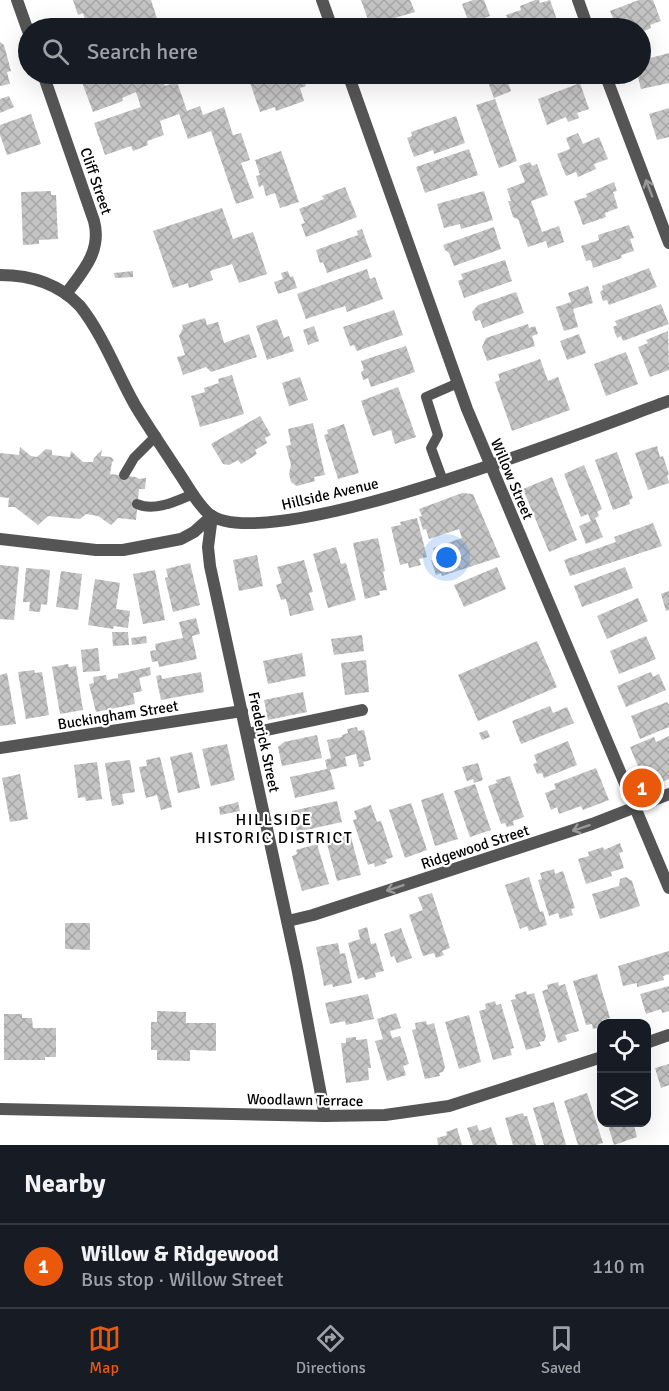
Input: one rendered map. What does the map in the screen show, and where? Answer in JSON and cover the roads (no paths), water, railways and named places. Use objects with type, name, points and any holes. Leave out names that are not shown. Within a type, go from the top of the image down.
[{"type":"street","points":[[17,0],[23,18]]},
{"type":"street","points":[[322,0],[328,18]]},
{"type":"street","points":[[578,0],[584,18]]},
{"type":"street","name":"Cliff Street","points":[[46,84],[94,221],[97,236],[93,256],[66,294]]},
{"type":"street","name":"Willow Street","points":[[352,84],[458,383],[490,466],[669,888]]},
{"type":"street","points":[[609,84],[669,243]]},
{"type":"street","points":[[0,275],[36,280],[66,294],[85,312],[136,406],[193,494],[212,516],[194,532],[181,539],[123,550],[96,550],[0,539]]},
{"type":"street","name":"Hillside Avenue","points":[[212,516],[224,521],[241,523],[296,519],[325,514],[490,466],[669,401]]},
{"type":"street","name":"Frederick Street","points":[[212,516],[208,547],[210,566],[288,921],[325,1116]]},
{"type":"street","points":[[247,734],[362,710]]},
{"type":"street","name":"Buckingham Street","points":[[0,748],[242,711]]},
{"type":"street","name":"Ridgewood Street","points":[[288,921],[335,908],[592,824],[669,794]]},
{"type":"street","points":[[651,1040],[669,1035]]},
{"type":"street","name":"Woodlawn Terrace","points":[[0,1109],[325,1116],[385,1115],[449,1106],[597,1059]]},
{"type":"lane","points":[[443,481],[430,448],[438,435],[426,397],[458,383]]},
{"type":"lane","points":[[124,476],[134,458],[156,436]]},
{"type":"lane","points":[[137,504],[145,507],[156,506],[193,494]]},
{"type":"place","name":"Willow & Ridgewood","points":[[642,788]]},
{"type":"district","name":"HILLSIDE HISTORIC DISTRICT","points":[[274,829]]}]
